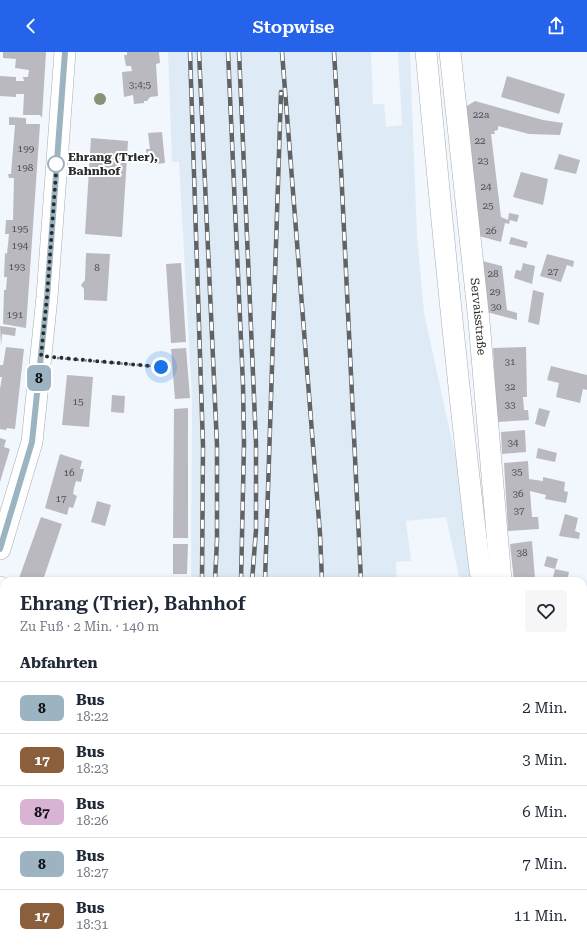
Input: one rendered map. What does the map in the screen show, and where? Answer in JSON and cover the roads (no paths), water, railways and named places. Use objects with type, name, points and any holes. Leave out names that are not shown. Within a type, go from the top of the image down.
[{"type":"street","points":[[0,549],[32,442],[47,297],[65,52]]},
{"type":"street","points":[[426,52],[450,308],[469,482],[482,577]]},
{"type":"street","name":"Servaisstraße","points":[[450,52],[479,321],[501,577]]},
{"type":"railway","points":[[190,52],[203,446],[202,577]]},
{"type":"railway","points":[[199,52],[217,445],[217,540],[215,577]]},
{"type":"railway","points":[[228,52],[243,385],[244,444],[241,577]]},
{"type":"railway","points":[[239,52],[256,443],[256,530],[252,577]]},
{"type":"railway","points":[[282,52],[320,534],[322,577]]},
{"type":"railway","points":[[334,52],[361,577]]},
{"type":"railway","points":[[265,577],[281,92]]},
{"type":"place","name":"Ehrang (Trier), Bahnhof","points":[[56,164]]}]
